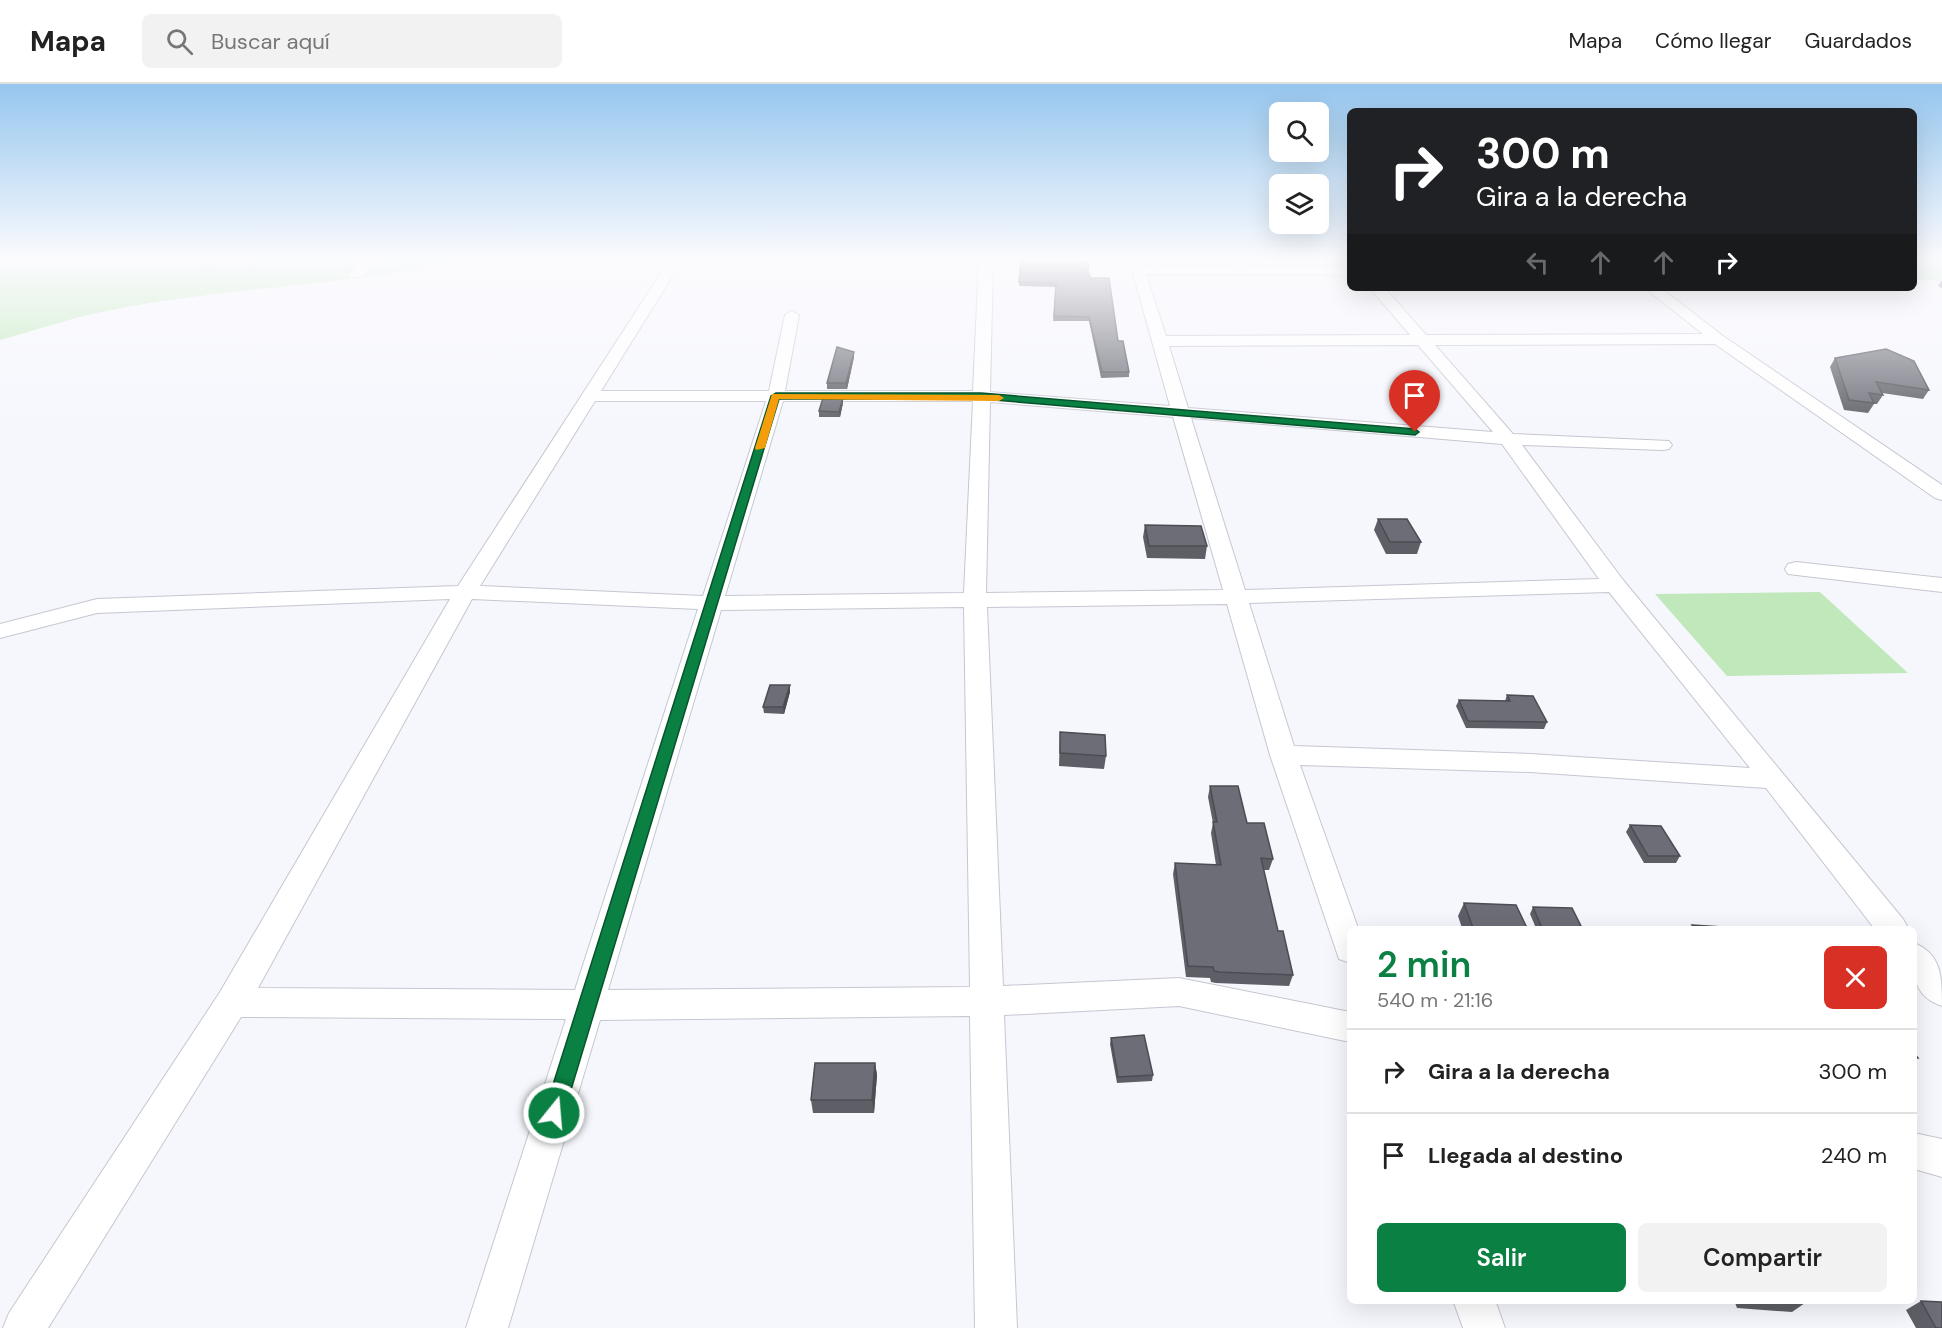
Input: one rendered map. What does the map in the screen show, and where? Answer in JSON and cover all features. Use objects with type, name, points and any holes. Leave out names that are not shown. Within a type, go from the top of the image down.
[{"type":"street","points":[[24,1328],[232,1002],[465,592],[641,317]]},
{"type":"street","points":[[487,1328],[776,396],[792,317]]},
{"type":"street","points":[[984,317],[975,600],[996,1328]]},
{"type":"street","points":[[1153,317],[1282,755],[1347,941]]},
{"type":"street","points":[[1402,317],[1508,439],[1615,585],[1890,926]]},
{"type":"street","points":[[1690,317],[1942,494]]},
{"type":"street","points":[[1160,341],[1718,339]]},
{"type":"street","points":[[591,396],[981,396],[1508,439],[1663,445]]},
{"type":"street","points":[[1796,569],[1942,585]]},
{"type":"street","points":[[0,631],[97,606],[465,592],[713,603],[1236,597],[1615,585]]},
{"type":"street","points":[[1282,755],[1530,763],[1774,779]]},
{"type":"street","points":[[1917,960],[1942,992]]},
{"type":"street","points":[[232,1002],[587,1005],[986,1001],[1179,992],[1347,1026]]},
{"type":"street","points":[[1917,1152],[1942,1158]]},
{"type":"street","points":[[1475,1304],[1484,1328]]},
{"type":"green space","points":[[0,317],[80,317],[77,318],[0,340]]},
{"type":"green space","points":[[1820,592],[1908,673],[1727,676],[1655,594]]},
{"type":"building","points":[[1089,317],[1115,317],[1118,341],[1123,341],[1129,372],[1102,372]]},
{"type":"building","points":[[837,347],[854,352],[846,383],[827,383]]},
{"type":"building","points":[[1886,349],[1914,361],[1929,390],[1876,382],[1883,395],[1869,393],[1874,403],[1849,400],[1835,358]]},
{"type":"building","points":[[823,398],[843,398],[839,412],[819,411]]},
{"type":"building","points":[[1378,519],[1407,519],[1421,542],[1390,542]]},
{"type":"building","points":[[1145,525],[1201,526],[1207,546],[1149,546]]},
{"type":"building","points":[[770,685],[790,685],[783,707],[763,707]]},
{"type":"building","points":[[1507,695],[1533,696],[1547,722],[1468,721],[1459,700],[1510,701]]},
{"type":"building","points":[[1060,732],[1105,735],[1106,756],[1060,753]]},
{"type":"building","points":[[1210,786],[1238,786],[1247,823],[1264,823],[1273,859],[1261,858],[1278,931],[1283,931],[1293,975],[1219,972],[1214,971],[1213,967],[1188,966],[1175,863],[1221,865],[1213,822],[1217,822]]},
{"type":"building","points":[[1630,825],[1661,826],[1680,856],[1648,856]]},
{"type":"building","points":[[1464,903],[1516,905],[1526,926],[1472,926]]},
{"type":"building","points":[[1533,907],[1572,908],[1581,926],[1541,926]]},
{"type":"building","points":[[1144,1035],[1153,1075],[1118,1077],[1111,1038]]},
{"type":"building","points":[[815,1063],[875,1063],[872,1100],[811,1100]]},
{"type":"building","points":[[1921,1301],[1942,1302],[1942,1328],[1936,1328]]},
{"type":"slow traffic","points":[[760,448],[776,396],[981,396],[999,398]]},
{"type":"route","points":[[554,1113],[776,396],[981,396],[1415,432]]}]
